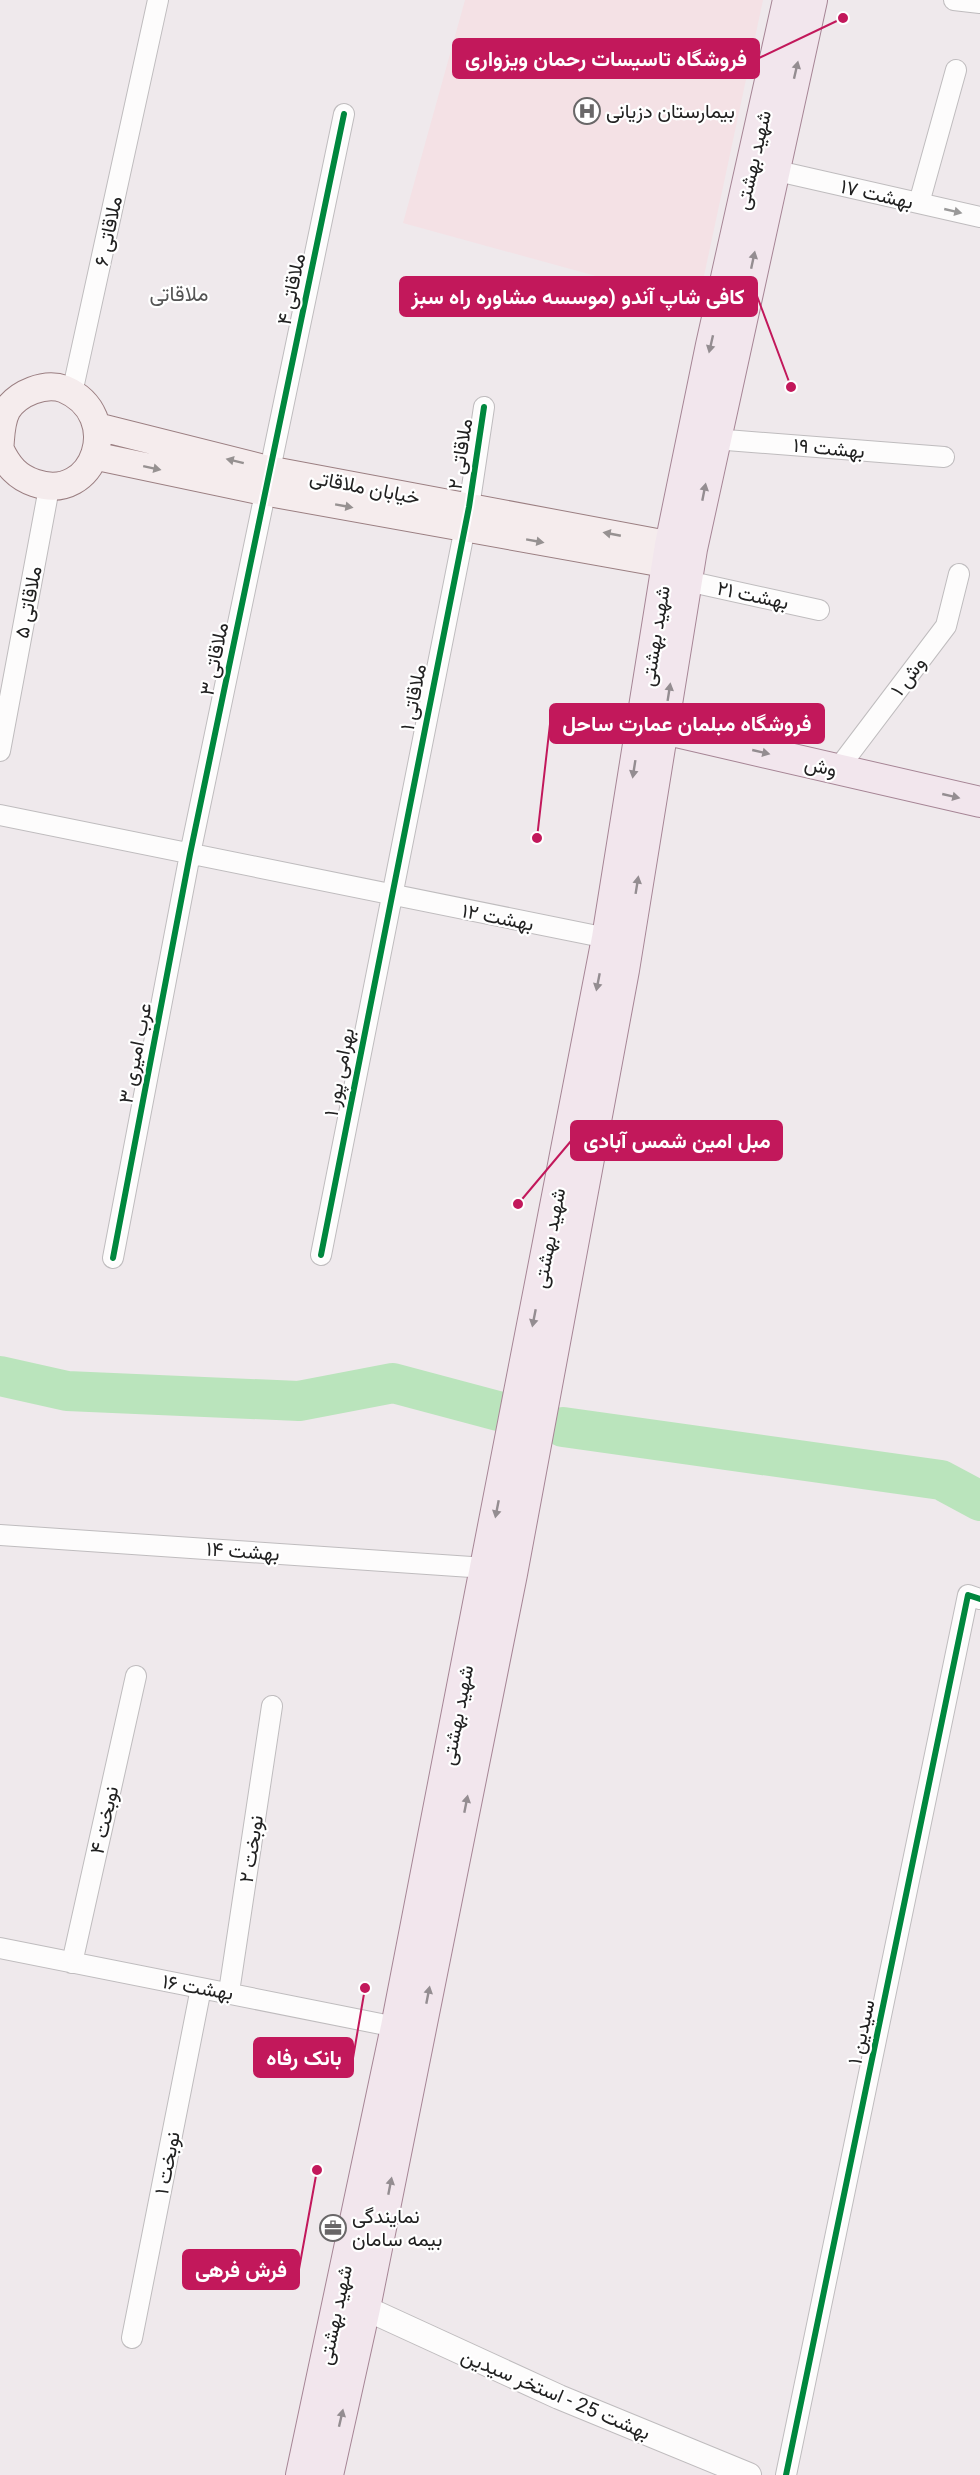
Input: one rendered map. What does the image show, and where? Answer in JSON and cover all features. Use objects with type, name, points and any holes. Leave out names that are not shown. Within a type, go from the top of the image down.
[{"type":"main road","name":"شهید بهشتی","points":[[301,2475],[396,2027],[788,0]]},
{"type":"main road","name":"شهید بهشتی","points":[[328,2475],[365,2308],[514,1563],[624,970],[663,729],[681,562],[714,439],[812,0]]},
{"type":"main road","points":[[59,387],[72,393],[91,409],[99,427],[92,465],[78,479],[49,488],[22,479],[12,469],[0,447],[4,408],[22,395],[36,389],[59,387]]},
{"type":"main road","name":"خیابان ملاقاتی","points":[[99,427],[268,481]]},
{"type":"main road","name":"خیابان ملاقاتی","points":[[95,456],[268,481],[466,517],[681,562]]},
{"type":"main road","name":"وش","points":[[663,729],[980,802]]},
{"type":"street","name":"۶ ملاقاتی","points":[[72,393],[158,0]]},
{"type":"street","points":[[954,0],[980,3]]},
{"type":"street","points":[[919,203],[956,70]]},
{"type":"street","name":"ملاقاتی ۴","points":[[268,481],[344,114]]},
{"type":"street","name":"بهشت ۱۷","points":[[773,170],[980,217]]},
{"type":"street","name":"۲ ملاقاتی","points":[[466,517],[484,407]]},
{"type":"street","name":"بهشت ۱۹","points":[[714,439],[944,457]]},
{"type":"street","name":"ملاقاتی ۳","points":[[190,854],[268,481]]},
{"type":"street","name":"ملاقاتی ۵","points":[[0,751],[49,488]]},
{"type":"street","name":"ملاقاتی ۱","points":[[390,895],[466,517]]},
{"type":"street","name":"بهشت ۲۱","points":[[681,562],[819,609]]},
{"type":"street","name":"وش ۱","points":[[837,770],[946,626],[959,574]]},
{"type":"street","name":"۱۲ بهشت","points":[[0,815],[607,939]]},
{"type":"street","name":"۳ عرب امیری","points":[[113,1258],[190,854]]},
{"type":"street","name":"۱ بهرامی پور","points":[[321,1255],[390,895]]},
{"type":"street","name":"بهشت ۱۴","points":[[0,1535],[486,1568]]},
{"type":"street","name":"سیدین ۱","points":[[786,2475],[974,1597]]},
{"type":"street","name":"۴ نوبخت","points":[[72,1963],[136,1676]]},
{"type":"street","name":"۲ نوبخت","points":[[229,1992],[273,1706]]},
{"type":"street","name":"۱۶ بهشت","points":[[0,1948],[396,2027]]},
{"type":"street","name":"۱ نوبخت","points":[[132,2338],[201,1988]]},
{"type":"street","name":"بهشت 25 - استخر سیدین","points":[[365,2308],[559,2397],[749,2475]]},
{"type":"shaded area","name":"بیمارستان دزیانی","points":[[465,0],[763,0],[698,304],[403,223]]},
{"type":"waterway","points":[[0,1376],[67,1391],[299,1401],[393,1383],[498,1411]]},
{"type":"waterway","points":[[563,1427],[941,1480],[980,1501]]},
{"type":"cycle path","points":[[113,1258],[190,854],[344,114]]},
{"type":"cycle path","points":[[321,1255],[469,507],[484,407]]},
{"type":"cycle path","points":[[786,2475],[968,1595],[980,1599]]},
{"type":"place","name":"فروشگاه تاسیسات رحمان ویزواری","points":[[843,18]]},
{"type":"place","name":"بیمارستان دزیانی","points":[[587,111]]},
{"type":"place","name":"کافی شاپ آندو (موسسه مشاوره راه سبز","points":[[791,387]]},
{"type":"place","name":"فروشگاه مبلمان عمارت ساحل","points":[[537,838]]},
{"type":"place","name":"مبل امین شمس آبادی","points":[[518,1204]]},
{"type":"place","name":"بانک رفاه","points":[[365,1988]]},
{"type":"place","name":"فرش فرهی","points":[[317,2170]]},
{"type":"place","name":"نمایندگی بیمه سامان","points":[[333,2228]]},
{"type":"district","name":"ملاقاتی","points":[[179,294]]}]
